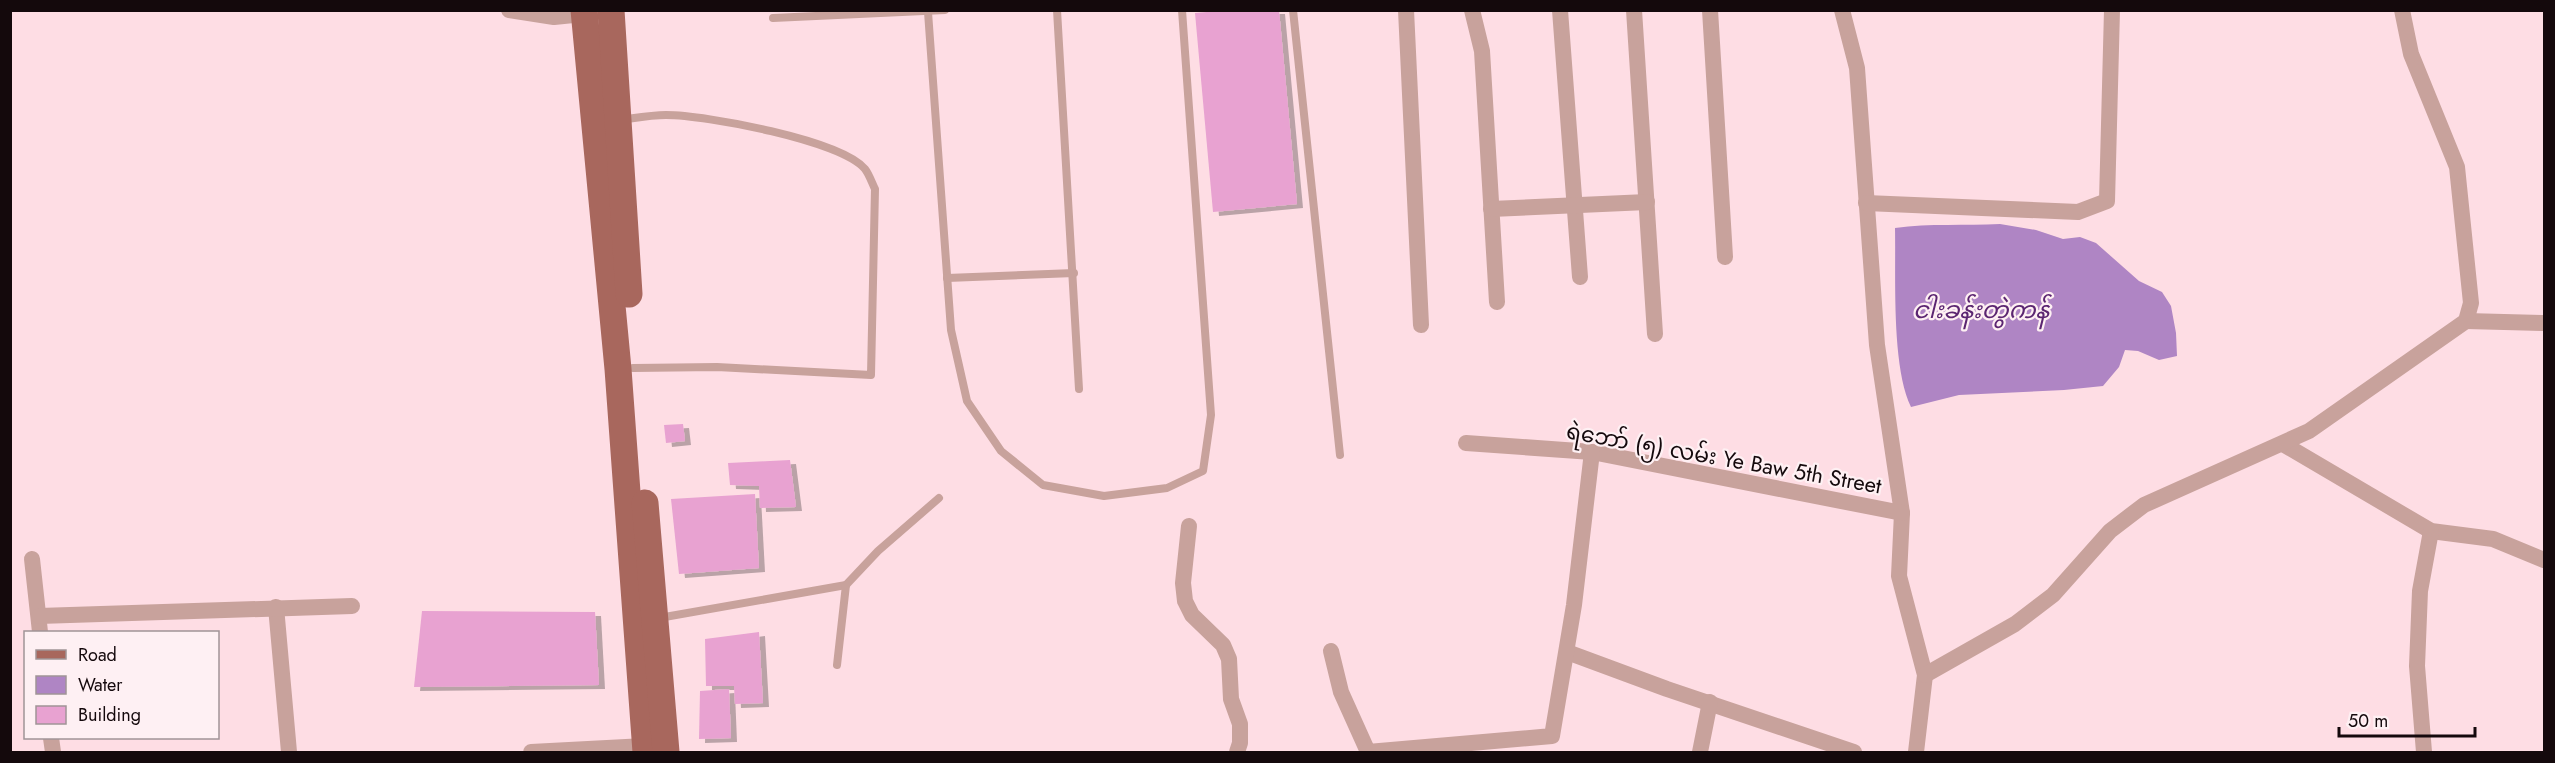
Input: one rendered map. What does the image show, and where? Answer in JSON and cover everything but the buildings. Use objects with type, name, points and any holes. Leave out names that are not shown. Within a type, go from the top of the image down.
[{"type":"main road","points":[[597,11],[606,121],[633,368],[652,750]]},
{"type":"main road","points":[[606,121],[618,369],[644,618]]},
{"type":"street","points":[[509,10],[554,17],[597,11]]},
{"type":"street","points":[[1406,10],[1421,325]]},
{"type":"street","points":[[1472,10],[1482,51],[1497,302]]},
{"type":"street","points":[[1560,10],[1580,277]]},
{"type":"street","points":[[1634,10],[1655,334]]},
{"type":"street","points":[[1710,10],[1725,257]]},
{"type":"street","points":[[1842,10],[1857,68],[1877,345],[1902,513],[1899,576],[1925,675],[1916,753]]},
{"type":"street","points":[[1866,203],[2078,212],[2107,201],[2112,10]]},
{"type":"street","points":[[2402,10],[2411,54],[2457,167],[2471,303],[2466,321]]},
{"type":"street","points":[[1491,209],[1647,202]]},
{"type":"street","points":[[1925,675],[2015,624],[2054,595],[2110,531],[2145,505],[2309,431],[2466,321],[2544,323]]},
{"type":"street","name":"ရဲဘော် (၅) လမ်း Ye Baw 5th Street","points":[[1466,443],[1592,452],[1902,513]]},
{"type":"street","points":[[2283,444],[2432,531],[2493,539],[2544,560]]},
{"type":"street","points":[[1331,651],[1341,692],[1368,752],[1552,736],[1567,652],[1592,452]]},
{"type":"street","points":[[1189,526],[1183,583],[1185,601],[1192,615],[1223,645],[1229,659],[1231,699],[1239,724],[1240,743],[1237,753]]},
{"type":"street","points":[[2424,753],[2417,666],[2419,602],[2432,531]]},
{"type":"street","points":[[32,559],[39,624],[276,607],[352,606]]},
{"type":"street","points":[[276,607],[289,753]]},
{"type":"street","points":[[1567,652],[1854,753]]},
{"type":"street","points":[[1700,753],[1710,702]]},
{"type":"street","points":[[531,753],[652,750]]},
{"type":"lane","points":[[773,18],[945,10]]},
{"type":"lane","points":[[1057,10],[1080,389]]},
{"type":"lane","points":[[928,12],[951,330],[967,401],[1001,451],[1043,485],[1104,496],[1167,488],[1203,471],[1211,415],[1182,10]]},
{"type":"lane","points":[[1293,10],[1340,455]]},
{"type":"lane","points":[[606,121],[667,115],[733,123],[799,138],[842,154],[865,168],[875,189],[871,375],[717,367],[633,368]]},
{"type":"lane","points":[[947,278],[1074,273]]},
{"type":"lane","points":[[837,665],[846,585],[878,551],[939,498]]},
{"type":"lane","points":[[644,618],[846,585]]},
{"type":"water","name":"ငါးခန်းတွဲကန်","points":[[2000,224],[2036,230],[2063,239],[2080,237],[2096,243],[2139,281],[2162,292],[2171,306],[2177,356],[2159,360],[2138,351],[2125,350],[2119,367],[2103,386],[1959,395],[1911,407],[1900,368],[1897,345],[1895,228]]}]
